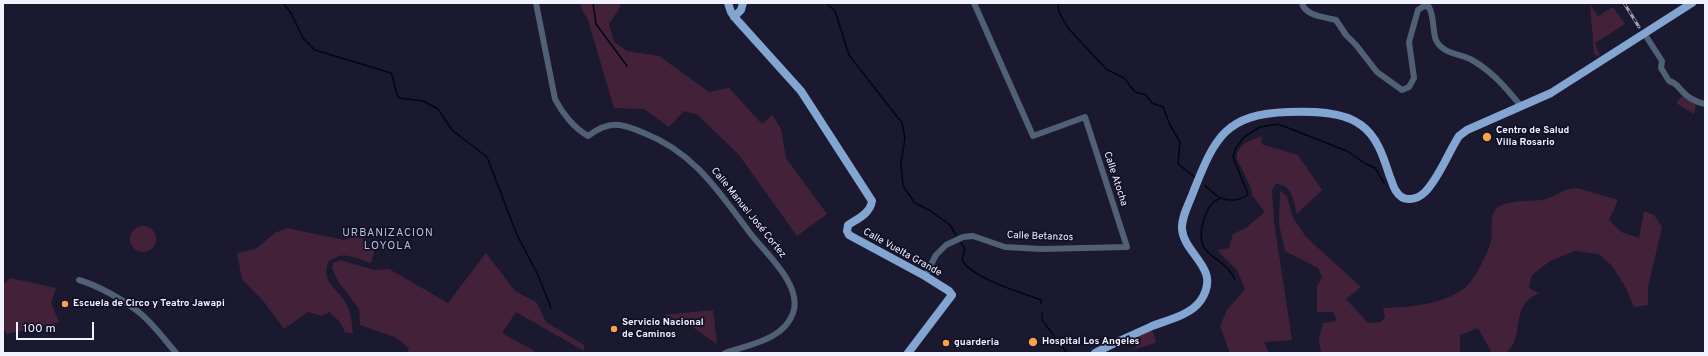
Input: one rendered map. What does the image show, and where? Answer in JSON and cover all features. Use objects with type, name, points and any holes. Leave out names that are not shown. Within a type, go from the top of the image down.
[{"type":"main road","points":[[728,3],[734,16],[741,10],[743,3]]},
{"type":"main road","points":[[1095,353],[1186,312],[1201,300],[1206,281],[1206,272],[1203,265],[1190,249],[1183,236],[1183,223],[1202,169],[1213,147],[1227,130],[1241,120],[1257,115],[1289,112],[1325,114],[1346,118],[1361,125],[1371,134],[1379,148],[1396,192],[1403,198],[1410,200],[1425,193],[1459,136],[1467,130],[1551,93],[1684,6],[1692,3]]},
{"type":"main road","name":"Calle Vuelta Grande","points":[[734,16],[801,91],[872,201],[871,207],[867,212],[848,225],[847,231],[849,235],[925,276],[949,291],[952,295],[908,353]]},
{"type":"street","name":"Calle Manuel José Cortez","points":[[536,3],[555,99],[561,110],[582,132],[588,136],[602,127],[613,124],[625,125],[674,147],[704,174],[782,271],[791,287],[794,297],[794,312],[787,324],[778,333],[761,341],[725,353]]},
{"type":"street","name":"Calle Atocha","points":[[974,3],[1033,136],[1085,117],[1127,247]]},
{"type":"street","points":[[1302,3],[1304,9],[1310,13],[1336,20],[1346,35],[1356,45],[1377,72],[1402,90],[1409,88],[1414,78],[1409,42],[1418,10],[1424,6],[1429,7],[1432,12],[1435,39],[1437,44],[1449,52],[1472,60],[1501,81],[1521,106]]},
{"type":"street","points":[[1644,33],[1662,62],[1661,68],[1670,81],[1676,83],[1682,92],[1694,101],[1705,104]]},
{"type":"street","name":"Calle Betanzos","points":[[925,276],[936,255],[946,245],[963,237],[977,237],[1004,247],[1042,249],[1127,247]]},
{"type":"street","points":[[79,280],[117,298],[140,313],[176,353]]},
{"type":"shaded area","points":[[580,3],[617,3],[621,6],[609,24],[614,42],[627,51],[659,56],[709,92],[729,88],[762,124],[772,115],[781,129],[786,158],[827,214],[797,236],[739,155],[698,115],[684,111],[669,127],[644,109],[614,108],[588,20]]},
{"type":"shaded area","points":[[1590,4],[1598,16],[1613,7],[1625,24],[1595,43],[1600,57],[1594,54]]},
{"type":"shaded area","points":[[1682,96],[1696,105],[1694,114],[1676,103]]},
{"type":"shaded area","points":[[1262,136],[1261,144],[1298,155],[1322,190],[1297,214],[1293,198],[1289,190],[1276,184],[1272,190],[1274,222],[1292,340],[1264,342],[1269,353],[1230,353],[1220,326],[1227,310],[1245,289],[1237,270],[1217,250],[1229,248],[1233,234],[1247,227],[1265,212],[1252,195],[1251,188],[1237,159],[1237,153],[1243,144]]},
{"type":"shaded area","points":[[1577,188],[1618,200],[1609,220],[1621,232],[1639,238],[1644,211],[1654,215],[1662,227],[1648,287],[1648,305],[1634,307],[1626,288],[1613,267],[1599,254],[1575,251],[1550,261],[1532,275],[1529,286],[1532,290],[1539,293],[1530,299],[1520,313],[1515,339],[1512,346],[1506,353],[1492,353],[1478,328],[1460,335],[1460,353],[1321,353],[1319,339],[1323,323],[1337,321],[1333,312],[1317,312],[1317,286],[1322,277],[1318,268],[1285,251],[1279,224],[1280,191],[1287,196],[1293,218],[1306,237],[1361,287],[1346,299],[1368,323],[1381,322],[1385,317],[1383,308],[1414,306],[1434,302],[1453,295],[1466,287],[1480,268],[1489,246],[1492,238],[1492,217],[1497,208],[1510,203],[1543,200],[1565,190]]},
{"type":"shaded area","points":[[143,226],[152,230],[156,239],[152,248],[143,252],[134,248],[130,239],[134,230]]},
{"type":"shaded area","points":[[287,228],[344,240],[352,238],[356,231],[374,252],[371,263],[344,255],[334,258],[328,262],[328,279],[348,308],[351,317],[353,334],[345,332],[340,322],[329,312],[322,316],[308,312],[284,329],[264,302],[242,279],[237,253],[256,249],[275,233]]},
{"type":"shaded area","points":[[486,253],[515,291],[537,303],[546,322],[584,345],[584,351],[516,312],[502,333],[536,353],[407,353],[409,348],[395,337],[360,325],[359,309],[338,281],[332,268],[333,263],[340,260],[374,270],[389,269],[448,303]]},
{"type":"shaded area","points":[[10,278],[56,288],[51,303],[59,322],[7,334],[3,327],[3,285]]},
{"type":"shaded area","points":[[713,310],[717,344],[691,326],[669,319],[664,315]]},
{"type":"shaded area","points":[[1152,329],[1156,341],[1155,343],[1126,352],[1135,348],[1137,344],[1134,337]]},
{"type":"waterway","points":[[283,3],[291,13],[303,38],[315,50],[391,73],[399,98],[423,101],[438,109],[452,130],[487,157],[517,235],[538,275],[551,308]]},
{"type":"waterway","points":[[593,3],[596,24],[627,66]]},
{"type":"waterway","points":[[826,3],[835,11],[849,55],[902,123],[905,138],[901,163],[903,186],[915,203],[929,210],[950,225],[956,235]]},
{"type":"waterway","points":[[1058,3],[1059,12],[1068,28],[1106,69],[1124,78],[1135,92],[1146,95],[1152,103],[1163,107],[1170,125],[1180,142],[1178,164],[1196,178]]},
{"type":"waterway","points":[[1205,186],[1219,197],[1228,200],[1239,199],[1248,194],[1233,157],[1236,148],[1244,137],[1260,127],[1278,124],[1347,151],[1366,164],[1375,168],[1384,183]]},
{"type":"waterway","points":[[1221,198],[1212,204],[1207,212],[1201,232],[1202,242],[1210,255],[1224,265],[1230,271],[1235,280]]},
{"type":"waterway","points":[[961,243],[965,249],[962,260],[968,267],[986,279],[1041,300],[1041,304]]},
{"type":"waterway","points":[[1042,313],[1042,320],[1067,353]]},
{"type":"railway","points":[[1624,3],[1639,27]]},
{"type":"place","name":"Centro de Salud Villa Rosario","points":[[1487,137]]},
{"type":"place","name":"Escuela de Circo y Teatro Jawapi","points":[[65,304]]},
{"type":"place","name":"Servicio Nacional de Caminos","points":[[614,329]]},
{"type":"place","name":"Hospital Los Angeles","points":[[1033,342]]},
{"type":"place","name":"guarderia","points":[[946,343]]},
{"type":"district","name":"URBANIZACION LOYOLA","points":[[388,240]]}]
